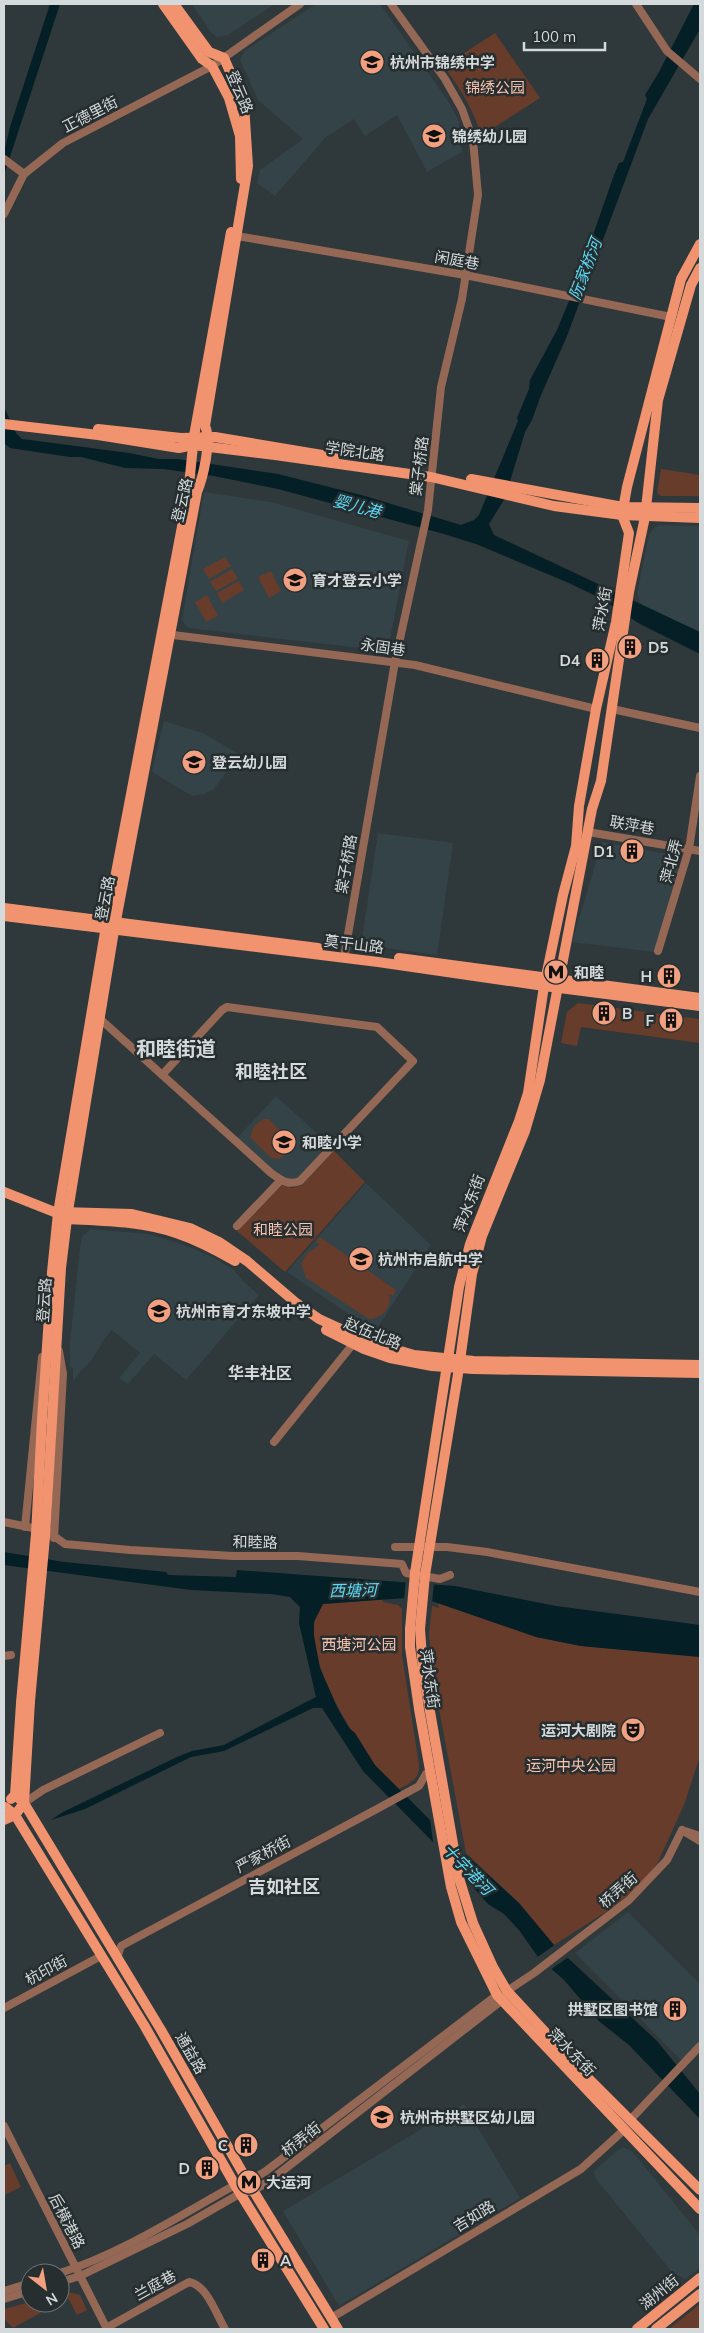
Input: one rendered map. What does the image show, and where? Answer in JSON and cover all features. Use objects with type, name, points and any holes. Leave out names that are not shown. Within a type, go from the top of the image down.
[{"type":"main road","name":"登云路","points":[[163,4],[202,60],[212,66],[229,98],[237,120],[242,175],[194,441],[189,486],[166,634]]},
{"type":"main road","name":"登云路","points":[[15,1795],[45,1537],[47,1420],[52,1331],[64,1214],[111,925],[166,634],[197,492],[201,483],[207,442],[205,426],[248,166],[248,142],[244,104],[224,58],[209,52],[174,4]]},
{"type":"main road","name":"萍水街","points":[[558,983],[600,780],[612,709],[630,532],[623,511],[627,487],[681,279],[700,244]]},
{"type":"main road","name":"萍水街","points":[[625,590],[645,512],[658,400],[691,285],[700,268]]},
{"type":"main road","name":"学院北路","points":[[8,421],[181,438],[275,455],[432,474],[514,492],[623,511],[700,518]]},
{"type":"main road","name":"学院北路","points":[[645,512],[700,508]]},
{"type":"main road","name":"萍水街","points":[[545,981],[563,895],[576,846],[579,806],[596,709],[620,623]]},
{"type":"main road","name":"莫干山路","points":[[4,908],[111,925],[378,962],[545,981]]},
{"type":"main road","name":"莫干山路","points":[[4,916],[111,925],[345,952],[700,1006]]},
{"type":"main road","name":"登云路","points":[[64,1214],[99,1018],[111,925]]},
{"type":"main road","name":"萍水东街","points":[[442,1808],[435,1793],[419,1709],[410,1647],[415,1629],[420,1574],[447,1363],[459,1287],[470,1244],[519,1121],[528,1093],[545,981]]},
{"type":"main road","name":"莫干山路","points":[[558,983],[700,998]]},
{"type":"main road","name":"萍水东街","points":[[424,1547],[459,1364],[472,1274],[482,1236],[527,1123],[544,1063],[558,983]]},
{"type":"main road","points":[[4,1192],[64,1214]]},
{"type":"main road","name":"赵伍北路","points":[[64,1214],[125,1222],[178,1233],[201,1242],[243,1266],[307,1318],[353,1344],[390,1358],[432,1366],[447,1363]]},
{"type":"main road","name":"赵伍北路","points":[[64,1214],[141,1216],[190,1228],[219,1242],[247,1261],[296,1302],[326,1322],[358,1337],[395,1350],[447,1363],[459,1364],[700,1373]]},
{"type":"main road","name":"赵伍北路","points":[[459,1364],[700,1364]]},
{"type":"main road","name":"萍水东街","points":[[415,1629],[442,1808],[461,1903],[461,1922],[499,1998],[700,2208]]},
{"type":"main road","name":"登云路","points":[[24,1803],[26,1702]]},
{"type":"main road","points":[[4,1807],[15,1795]]},
{"type":"main road","name":"通益路","points":[[15,1795],[24,1803],[250,2186],[338,2329]]},
{"type":"main road","points":[[4,1820],[15,1815],[24,1803]]},
{"type":"main road","name":"通益路","points":[[4,1807],[15,1815],[102,1956],[238,2189],[324,2329]]},
{"type":"main road","name":"萍水东街","points":[[461,1903],[507,1991],[585,2075],[700,2190]]},
{"type":"main road","name":"湖州街","points":[[637,2329],[700,2278]]},
{"type":"main road","name":"湖州街","points":[[656,2329],[700,2294]]},
{"type":"street","name":"正德里街","points":[[4,214],[24,174],[63,143],[212,66],[300,4]]},
{"type":"street","name":"棠子桥路","points":[[345,952],[396,662],[428,510],[441,387],[465,275],[478,195],[473,140],[462,109],[445,79],[391,4]]},
{"type":"street","points":[[636,4],[667,51],[700,79]]},
{"type":"street","points":[[4,159],[24,174]]},
{"type":"street","name":"闲庭巷","points":[[237,236],[465,275],[671,316]]},
{"type":"street","name":"永固巷","points":[[166,634],[396,662],[554,697],[596,709]]},
{"type":"street","points":[[612,709],[700,728]]},
{"type":"street","name":"萍北弄","points":[[658,951],[690,849],[700,776]]},
{"type":"street","name":"联萍巷","points":[[588,832],[700,851]]},
{"type":"street","points":[[99,1018],[162,1075],[281,1180],[294,1183],[300,1180],[413,1062],[377,1026],[227,1007],[222,1010],[162,1075]]},
{"type":"street","points":[[237,1226],[281,1180]]},
{"type":"street","points":[[25,1526],[40,1366],[52,1331]]},
{"type":"street","points":[[52,1331],[63,1374],[54,1538]]},
{"type":"street","points":[[274,1442],[353,1344]]},
{"type":"street","points":[[4,1522],[47,1531],[54,1538]]},
{"type":"street","name":"和睦路","points":[[54,1538],[66,1544],[130,1550],[233,1556],[298,1556],[402,1564],[406,1573],[440,1579],[450,1575]]},
{"type":"street","points":[[395,1547],[424,1547],[487,1552],[700,1592]]},
{"type":"street","points":[[24,1803],[43,1790],[160,1733]]},
{"type":"street","name":"严家桥街","points":[[121,1946],[419,1786],[426,1774],[431,1771]]},
{"type":"street","points":[[419,1786],[435,1793]]},
{"type":"street","points":[[682,1830],[700,1836]]},
{"type":"street","points":[[682,1830],[700,1841]]},
{"type":"street","name":"桥弄街","points":[[70,2270],[238,2189],[250,2186],[266,2171],[507,1991],[534,1973],[629,1900],[652,1878],[667,1860],[682,1830]]},
{"type":"street","points":[[106,1940],[121,1946],[117,1958]]},
{"type":"street","name":"杭印街","points":[[4,2008],[102,1956]]},
{"type":"street","points":[[631,2119],[700,2046]]},
{"type":"street","name":"后横港路","points":[[4,2126],[106,2329]]},
{"type":"street","name":"吉如路","points":[[331,2318],[582,2169],[625,2129]]},
{"type":"street","name":"桥弄街","points":[[70,2279],[80,2276],[187,2224],[238,2189]]},
{"type":"street","name":"兰庭巷","points":[[106,2329],[189,2282],[196,2283],[202,2289],[225,2329]]},
{"type":"street","points":[[4,2291],[20,2286]]},
{"type":"street","points":[[4,2299],[20,2294]]},
{"type":"shaded area","points":[[192,4],[275,4],[228,35],[216,37]]},
{"type":"shaded area","points":[[316,4],[380,4],[450,104],[459,121],[462,152],[427,172],[397,115],[365,136],[354,119],[326,137],[275,196],[257,183],[260,170],[303,139],[258,100],[240,60],[244,51]]},
{"type":"shaded area","name":"育才登云小学","points":[[204,492],[271,502],[409,541],[389,644],[378,650],[188,628],[182,620]]},
{"type":"shaded area","points":[[659,525],[700,526],[700,635],[642,609],[637,593],[649,535]]},
{"type":"shaded area","name":"登云幼儿园","points":[[164,721],[203,733],[239,754],[214,789],[204,794],[192,796],[155,774],[152,770]]},
{"type":"shaded area","points":[[378,833],[453,843],[437,955],[361,945]]},
{"type":"shaded area","points":[[602,842],[672,855],[678,861],[678,873],[654,952],[572,942]]},
{"type":"shaded area","name":"和睦小学","points":[[276,1096],[330,1145],[297,1180],[290,1181],[278,1174],[237,1138]]},
{"type":"shaded area","name":"杭州市启航中学","points":[[366,1183],[431,1245],[375,1332],[287,1272]]},
{"type":"shaded area","name":"杭州市育才东坡中学","points":[[90,1229],[149,1234],[184,1245],[213,1257],[234,1270],[259,1295],[186,1380],[154,1354],[128,1384],[119,1378],[140,1353],[112,1330],[101,1343],[91,1361],[73,1381],[73,1368],[70,1367],[70,1342],[80,1247],[82,1237]]},
{"type":"shaded area","points":[[628,1912],[700,1984],[700,2042],[682,2061],[575,1953]]},
{"type":"shaded area","points":[[464,2104],[520,2198],[339,2306],[283,2211]]},
{"type":"shaded area","points":[[623,2147],[632,2151],[700,2235],[700,2268],[685,2279],[672,2272],[596,2179],[594,2171]]},
{"type":"green space","name":"锦绣公园","points":[[495,33],[540,98],[481,136],[470,108],[444,66]]},
{"type":"green space","points":[[661,469],[700,475],[700,496],[661,496],[657,493]]},
{"type":"green space","points":[[225,557],[231,566],[209,579],[203,569]]},
{"type":"green space","points":[[232,569],[238,579],[216,591],[210,582]]},
{"type":"green space","points":[[271,571],[281,591],[269,598],[258,577]]},
{"type":"green space","points":[[239,581],[244,590],[222,603],[217,593]]},
{"type":"green space","points":[[207,595],[218,616],[206,622],[195,602]]},
{"type":"green space","points":[[578,1003],[700,1019],[700,1043],[581,1027],[577,1046],[561,1043],[567,1012]]},
{"type":"green space","points":[[263,1119],[269,1119],[291,1142],[289,1151],[280,1159],[271,1158],[250,1137],[254,1126]]},
{"type":"green space","name":"和睦公园","points":[[334,1151],[365,1182],[285,1272],[237,1231],[282,1185],[292,1188],[302,1185]]},
{"type":"green space","points":[[320,1237],[396,1290],[393,1296],[389,1294],[388,1308],[382,1315],[369,1319],[306,1278],[301,1264],[307,1253],[320,1245],[316,1241]]},
{"type":"green space","name":"西塘河公园","points":[[382,1599],[383,1602],[398,1605],[402,1609],[402,1655],[419,1765],[416,1777],[399,1789],[374,1764],[339,1709],[319,1662],[314,1640],[315,1620],[323,1604]]},
{"type":"green space","name":"运河中央公园","points":[[438,1603],[536,1637],[581,1646],[700,1657],[700,1756],[684,1805],[657,1864],[644,1881],[615,1906],[554,1945],[519,1903],[466,1853],[434,1682],[429,1634],[432,1606],[439,1608]]},
{"type":"green space","points":[[10,2163],[21,2187],[4,2195],[4,2166]]},
{"type":"green space","points":[[70,2292],[80,2295],[87,2310],[77,2315],[70,2302]]},
{"type":"green space","points":[[700,2304],[700,2329],[669,2329]]},
{"type":"green space","points":[[20,2305],[20,2313],[40,2313],[13,2328],[4,2319],[4,2309]]},
{"type":"water","points":[[50,4],[60,4],[4,175],[4,152],[10,127]]},
{"type":"water","points":[[694,4],[700,4],[700,29],[648,119],[567,336],[532,420],[525,432],[505,498],[489,524],[494,535],[700,632],[700,654],[640,624],[598,597],[569,583],[476,544],[444,534],[278,489],[214,476],[163,469],[125,468],[81,457],[10,448],[4,443],[4,407],[16,433],[22,439],[278,474],[365,496],[461,525],[474,520],[479,515],[518,421],[517,418],[529,389],[530,380],[557,330],[574,289],[614,175],[619,163],[623,162],[647,99],[645,95]]},
{"type":"water","points":[[4,1552],[64,1562],[166,1572],[168,1575],[236,1577],[237,1570],[455,1586],[556,1606],[700,1625],[700,1657],[581,1646],[536,1637],[420,1597],[323,1604],[314,1622],[314,1636],[320,1668],[337,1707],[375,1765],[452,1842],[519,1903],[554,1945],[657,2041],[700,2094],[700,2119],[629,2045],[600,2022],[564,1980],[538,1957],[519,1930],[504,1914],[488,1904],[432,1841],[363,1771],[322,1708],[313,1708],[224,1751],[191,1757],[85,1809],[51,1820],[63,1812],[177,1757],[192,1751],[224,1745],[316,1697],[299,1623],[300,1607],[290,1597],[271,1594],[191,1590],[4,1565]]},
{"type":"pier","points":[[406,1578],[434,1581],[432,1604],[420,1600],[404,1601]]},
{"type":"pier","points":[[429,1813],[465,1849],[475,1893],[434,1848]]},
{"type":"pier","points":[[556,1944],[570,1956],[550,1970],[536,1958]]},
{"type":"place","name":"杭州市锦绣中学","points":[[372,62]]},
{"type":"place","name":"锦绣幼儿园","points":[[434,136]]},
{"type":"place","name":"育才登云小学","points":[[295,580]]},
{"type":"place","name":"D5","points":[[630,647]]},
{"type":"place","name":"D4","points":[[597,660]]},
{"type":"place","name":"登云幼儿园","points":[[194,762]]},
{"type":"place","name":"D1","points":[[632,851]]},
{"type":"place","name":"和睦","points":[[556,972]]},
{"type":"place","name":"H","points":[[669,976]]},
{"type":"place","name":"B","points":[[604,1013]]},
{"type":"place","name":"F","points":[[671,1020]]},
{"type":"place","name":"和睦小学","points":[[284,1142]]},
{"type":"place","name":"杭州市启航中学","points":[[361,1259]]},
{"type":"place","name":"杭州市育才东坡中学","points":[[159,1311]]},
{"type":"place","name":"运河大剧院","points":[[633,1730]]},
{"type":"place","name":"拱墅区图书馆","points":[[675,2009]]},
{"type":"place","name":"杭州市拱墅区幼儿园","points":[[382,2117]]},
{"type":"place","name":"C","points":[[246,2145]]},
{"type":"place","name":"D","points":[[207,2168]]},
{"type":"place","name":"大运河","points":[[249,2182]]},
{"type":"place","name":"A","points":[[263,2260]]},
{"type":"district","name":"和睦街道","points":[[176,1048]]},
{"type":"district","name":"和睦社区","points":[[271,1071]]},
{"type":"district","name":"华丰社区","points":[[260,1373]]},
{"type":"district","name":"吉如社区","points":[[284,1886]]},
{"type":"water label","name":"阮家桥河","points":[[585,269]]},
{"type":"water label","name":"婴儿港","points":[[357,506]]},
{"type":"water label","name":"西塘河","points":[[353,1590]]},
{"type":"water label","name":"十字港河","points":[[468,1869]]}]
